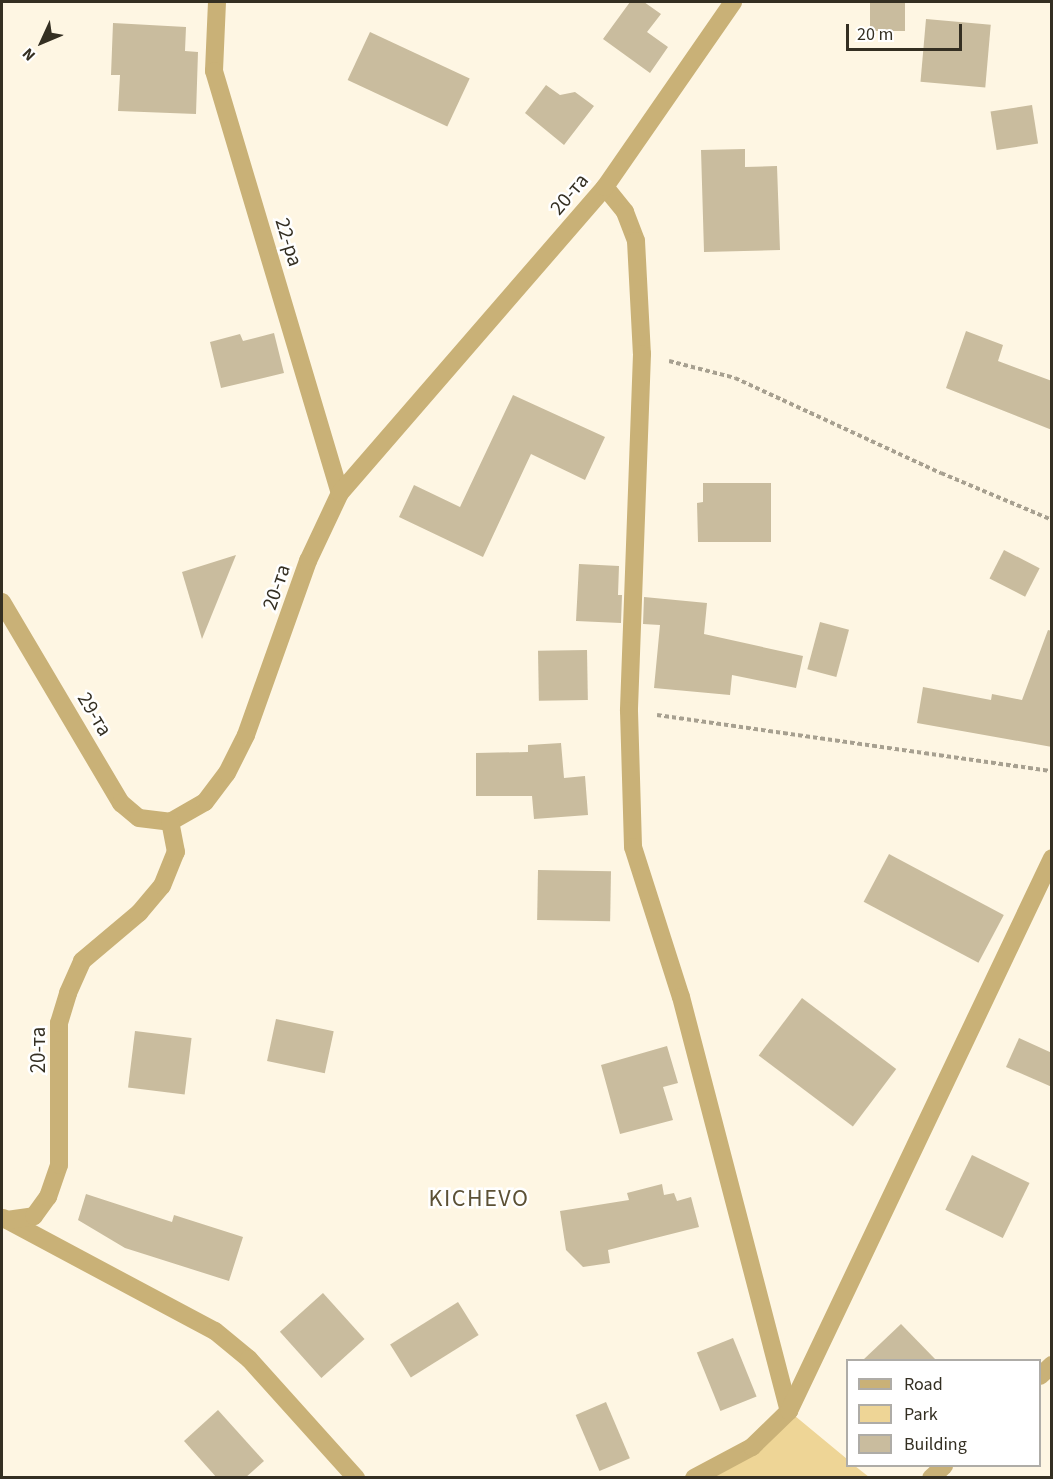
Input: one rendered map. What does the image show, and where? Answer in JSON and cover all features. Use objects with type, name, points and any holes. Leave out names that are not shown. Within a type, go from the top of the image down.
[{"type":"street","name":"22-ра","points":[[217,2],[214,71],[340,493]]},
{"type":"street","name":"20-та","points":[[4,1219],[34,1216],[48,1197],[59,1165],[59,1023],[68,993],[82,961],[139,912],[162,886],[176,852],[170,822],[205,802],[227,773],[246,735],[308,561],[340,493],[605,187],[732,2]]},
{"type":"street","points":[[605,187],[625,212],[636,241],[642,354],[629,711],[633,847],[681,997],[789,1411]]},
{"type":"street","name":"29-та","points":[[2,602],[121,803],[139,818],[170,822]]},
{"type":"street","points":[[694,1478],[752,1447],[789,1411],[1052,858]]},
{"type":"street","points":[[4,1219],[215,1331],[249,1359],[356,1478]]},
{"type":"street","points":[[931,1478],[943,1467]]},
{"type":"path","points":[[642,354],[735,378],[941,473],[1052,520]]},
{"type":"path","points":[[629,711],[1052,771]]},
{"type":"green space","points":[[789,1411],[846,1458],[846,1467],[856,1467],[869,1477],[694,1478]]},
{"type":"building","points":[[630,2],[644,2],[661,14],[647,32],[668,47],[650,73],[603,39]]},
{"type":"building","points":[[870,2],[905,2],[905,31],[870,31]]},
{"type":"building","points":[[926,19],[991,25],[985,87],[921,82]]},
{"type":"building","points":[[113,23],[186,27],[185,51],[198,52],[196,114],[118,111],[120,75],[111,75]]},
{"type":"building","points":[[370,32],[470,78],[447,127],[348,80]]},
{"type":"building","points":[[546,85],[560,95],[575,92],[594,106],[564,145],[525,113]]},
{"type":"building","points":[[1032,105],[1038,144],[997,150],[991,112]]},
{"type":"building","points":[[745,149],[745,167],[777,166],[780,250],[704,252],[701,150]]},
{"type":"building","points":[[966,331],[1003,345],[998,361],[1052,381],[1052,430],[946,388]]},
{"type":"building","points":[[274,333],[284,373],[221,388],[210,342],[240,334],[243,341]]},
{"type":"building","points":[[513,395],[605,437],[585,480],[531,454],[483,557],[399,517],[414,485],[460,507]]},
{"type":"building","points":[[703,483],[771,483],[771,542],[698,542],[697,503],[703,502]]},
{"type":"building","points":[[1004,550],[1040,568],[1025,597],[989,579]]},
{"type":"building","points":[[236,555],[202,639],[182,572]]},
{"type":"building","points":[[579,564],[619,566],[618,595],[622,595],[621,623],[576,621]]},
{"type":"building","points":[[644,597],[707,603],[704,634],[803,656],[796,688],[732,675],[730,695],[654,688],[660,625],[643,624]]},
{"type":"building","points":[[820,622],[849,630],[836,677],[807,669]]},
{"type":"building","points":[[1048,630],[1052,631],[1052,747],[917,723],[923,687],[991,700],[992,694],[1022,700]]},
{"type":"building","points":[[587,650],[588,700],[539,701],[538,651]]},
{"type":"building","points":[[561,743],[564,778],[585,776],[588,815],[534,819],[532,796],[476,796],[476,753],[528,752],[528,745]]},
{"type":"building","points":[[889,854],[1004,915],[978,963],[864,902]]},
{"type":"building","points":[[538,870],[611,871],[610,921],[537,920]]},
{"type":"building","points":[[802,998],[896,1069],[853,1127],[759,1056]]},
{"type":"building","points":[[276,1019],[334,1031],[325,1073],[267,1061]]},
{"type":"building","points":[[135,1031],[192,1038],[185,1095],[128,1088]]},
{"type":"building","points":[[1019,1038],[1052,1053],[1052,1087],[1006,1067]]},
{"type":"building","points":[[667,1046],[678,1083],[663,1087],[673,1120],[620,1134],[601,1065]]},
{"type":"building","points":[[972,1155],[1030,1183],[1003,1238],[945,1210]]},
{"type":"building","points":[[662,1184],[664,1195],[674,1193],[677,1201],[691,1197],[699,1227],[608,1250],[610,1263],[583,1267],[566,1250],[560,1211],[629,1200],[627,1193]]},
{"type":"building","points":[[86,1194],[172,1222],[174,1215],[243,1237],[229,1281],[125,1248],[78,1220]]},
{"type":"building","points":[[323,1293],[364,1339],[321,1378],[280,1332]]},
{"type":"building","points":[[458,1302],[479,1335],[411,1377],[390,1344]]},
{"type":"building","points":[[901,1324],[935,1359],[864,1359]]},
{"type":"building","points":[[733,1338],[757,1396],[720,1411],[697,1353]]},
{"type":"building","points":[[606,1402],[630,1458],[599,1471],[576,1415]]},
{"type":"building","points":[[218,1410],[264,1461],[245,1478],[217,1478],[184,1441]]},
{"type":"district","name":"KICHEVO","points":[[479,1199]]}]
